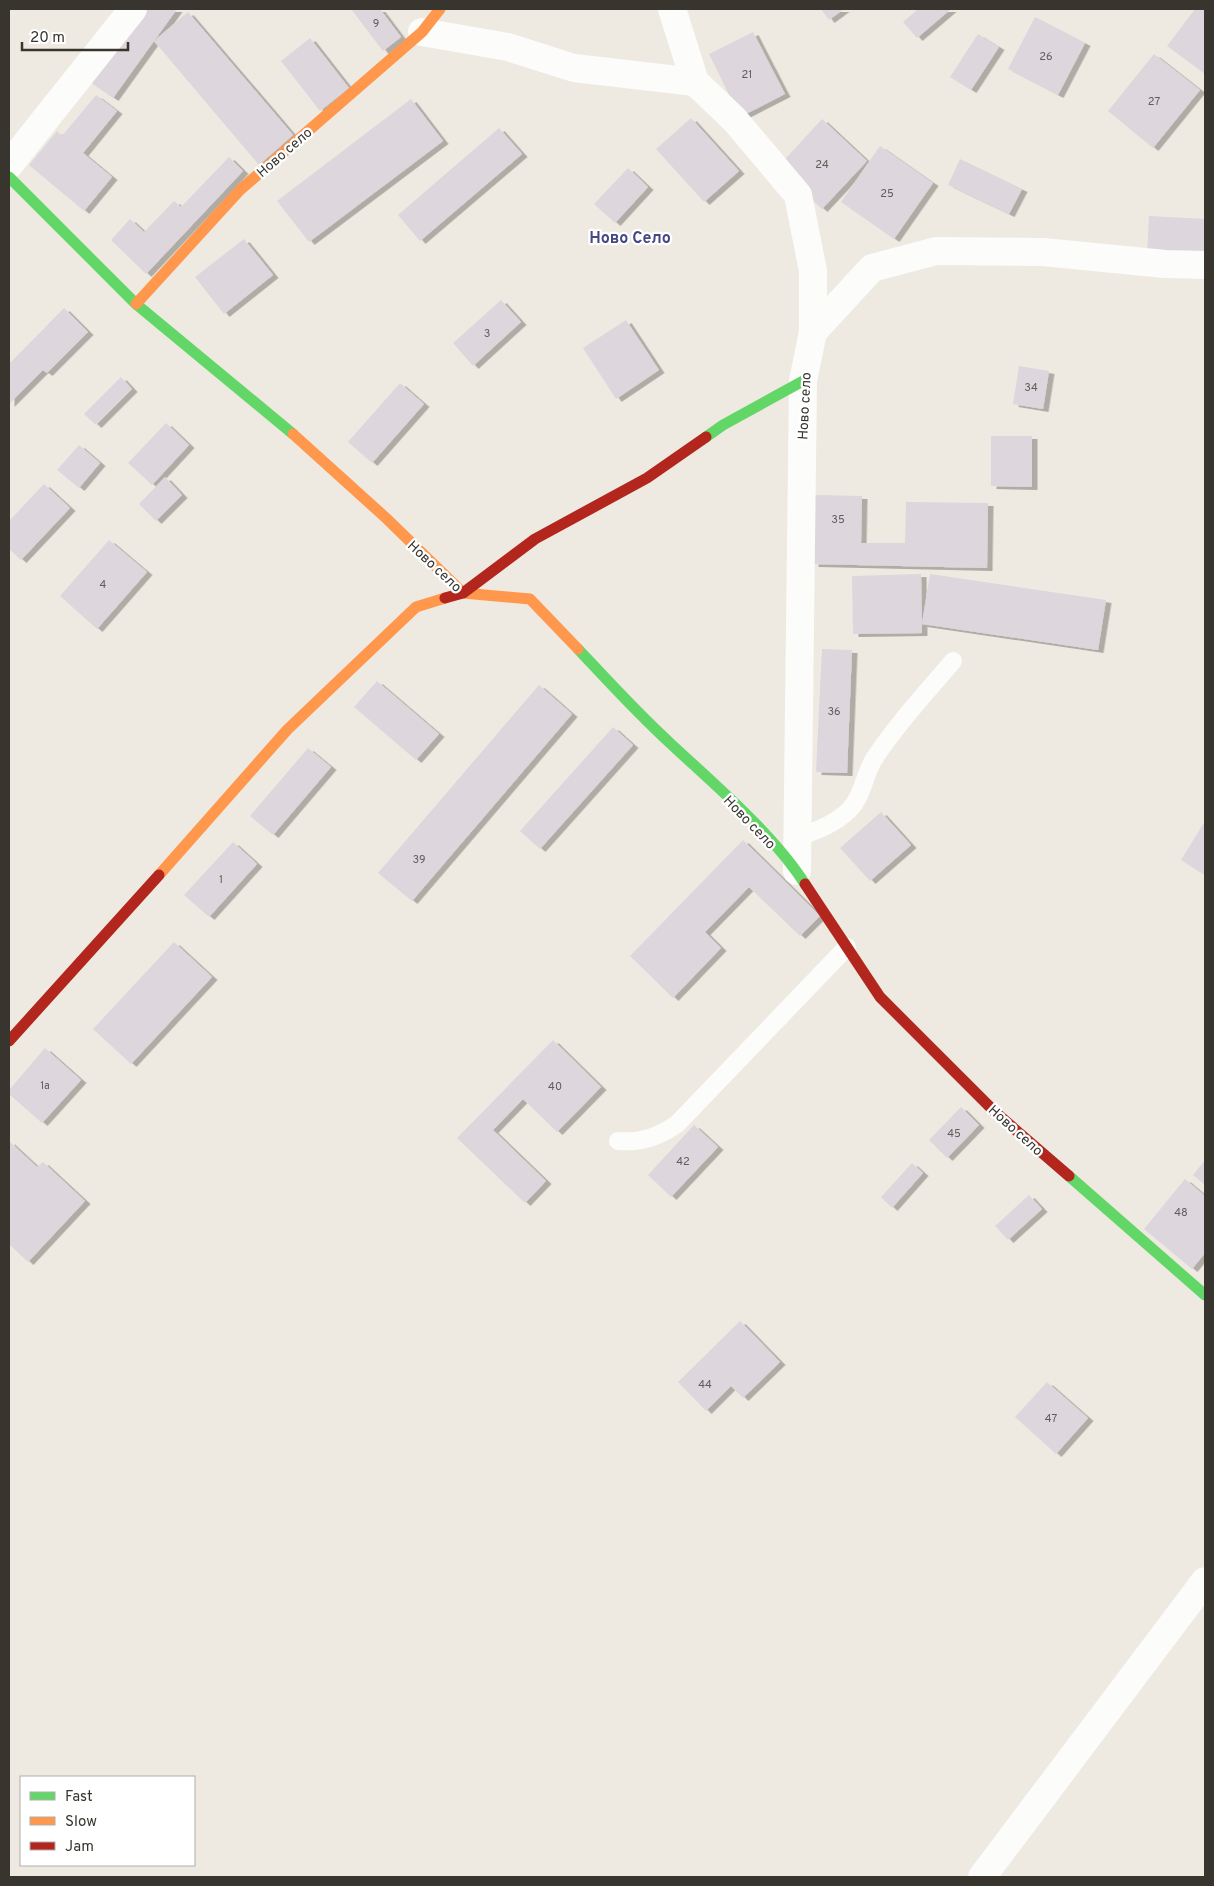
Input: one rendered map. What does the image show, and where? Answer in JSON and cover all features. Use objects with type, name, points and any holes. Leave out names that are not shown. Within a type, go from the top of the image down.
[{"type":"street","points":[[9,165],[133,9]]},
{"type":"street","name":"Ново село","points":[[136,304],[240,190],[422,32],[440,9]]},
{"type":"street","name":"Ново село","points":[[672,9],[695,82],[734,120],[798,196],[813,271],[813,332],[803,381],[797,871]]},
{"type":"street","points":[[422,32],[508,47],[574,68],[695,82]]},
{"type":"street","name":"Ново село","points":[[9,177],[136,304],[273,416],[386,518],[463,594],[530,598],[648,723],[737,806],[797,871],[880,997],[995,1112],[1205,1295]]},
{"type":"street","points":[[813,332],[872,268],[936,251],[1043,252],[1165,264],[1205,265]]},
{"type":"street","points":[[9,1041],[55,992],[286,730],[416,606],[463,594],[535,539],[647,478],[723,425],[803,381]]},
{"type":"street","points":[[982,1877],[1205,1581]]},
{"type":"lane","points":[[798,837],[820,830],[849,810],[856,800],[877,754],[893,732],[953,661]]},
{"type":"lane","points":[[618,1141],[647,1140],[663,1134],[677,1124],[847,947]]},
{"type":"building","points":[[143,9],[177,9],[113,98],[90,82]]},
{"type":"building","points":[[351,9],[380,9],[401,37],[383,51]]},
{"type":"building","points":[[821,9],[844,9],[829,20]]},
{"type":"building","points":[[918,9],[951,9],[917,38],[903,22]]},
{"type":"building","points":[[1195,9],[1205,9],[1205,74],[1167,46]]},
{"type":"building","points":[[188,12],[293,135],[259,165],[154,41]]},
{"type":"building","points":[[1035,17],[1085,43],[1058,95],[1008,69]]},
{"type":"building","points":[[753,32],[785,94],[740,117],[709,54]]},
{"type":"building","points":[[978,34],[999,47],[971,90],[950,77]]},
{"type":"building","points":[[310,38],[349,88],[320,111],[281,61]]},
{"type":"building","points":[[1154,54],[1200,90],[1153,148],[1108,111]]},
{"type":"building","points":[[96,95],[117,111],[83,153],[112,177],[84,211],[29,165],[57,131],[62,136]]},
{"type":"building","points":[[411,99],[443,141],[309,242],[277,201]]},
{"type":"building","points":[[691,118],[739,171],[704,202],[656,149]]},
{"type":"building","points":[[822,119],[867,161],[822,209],[777,168]]},
{"type":"building","points":[[499,128],[522,154],[420,241],[398,215]]},
{"type":"building","points":[[880,146],[933,183],[894,239],[841,202]]},
{"type":"building","points":[[229,157],[243,171],[146,274],[111,240],[130,219],[144,232],[174,201],[181,207]]},
{"type":"building","points":[[960,159],[1022,189],[1009,214],[948,185]]},
{"type":"building","points":[[628,168],[648,187],[615,223],[594,204]]},
{"type":"building","points":[[1149,216],[1205,219],[1205,260],[1147,257]]},
{"type":"building","points":[[244,239],[273,275],[224,314],[195,277]]},
{"type":"building","points":[[501,300],[521,322],[473,366],[453,343]]},
{"type":"building","points":[[64,308],[88,332],[47,373],[43,370],[9,404],[9,364]]},
{"type":"building","points":[[626,320],[659,370],[616,399],[583,348]]},
{"type":"building","points":[[1019,366],[1049,371],[1043,409],[1013,404]]},
{"type":"building","points":[[121,377],[132,389],[96,425],[84,414]]},
{"type":"building","points":[[400,383],[424,404],[372,463],[348,442]]},
{"type":"building","points":[[166,423],[189,445],[152,485],[128,463]]},
{"type":"building","points":[[991,436],[1032,436],[1032,487],[991,486]]},
{"type":"building","points":[[79,445],[100,463],[79,488],[57,470]]},
{"type":"building","points":[[165,477],[182,495],[156,521],[139,504]]},
{"type":"building","points":[[44,484],[70,508],[21,560],[9,549],[9,521]]},
{"type":"building","points":[[815,495],[862,496],[861,543],[905,543],[906,502],[988,503],[987,568],[813,564]]},
{"type":"building","points":[[109,540],[147,572],[97,629],[60,596]]},
{"type":"building","points":[[921,574],[922,633],[853,634],[852,576]]},
{"type":"building","points":[[930,574],[1106,600],[1098,650],[922,624]]},
{"type":"building","points":[[822,649],[852,650],[847,773],[816,772]]},
{"type":"building","points":[[377,681],[439,734],[416,760],[354,707]]},
{"type":"building","points":[[539,685],[572,714],[412,901],[378,873]]},
{"type":"building","points":[[613,727],[633,745],[540,849],[520,831]]},
{"type":"building","points":[[308,748],[331,767],[273,835],[250,816]]},
{"type":"building","points":[[881,812],[911,845],[870,881],[840,848]]},
{"type":"building","points":[[1205,821],[1205,870],[1203,874],[1181,860]]},
{"type":"building","points":[[743,840],[820,916],[800,936],[749,887],[705,932],[721,948],[673,998],[630,956]]},
{"type":"building","points":[[233,842],[257,864],[209,917],[184,895]]},
{"type":"building","points":[[174,942],[212,977],[131,1064],[93,1029]]},
{"type":"building","points":[[553,1040],[601,1087],[557,1132],[523,1099],[493,1130],[546,1181],[525,1203],[457,1138]]},
{"type":"building","points":[[45,1048],[81,1080],[42,1123],[9,1094],[9,1090]]},
{"type":"building","points":[[961,1107],[979,1125],[947,1158],[929,1140]]},
{"type":"building","points":[[694,1125],[718,1147],[671,1197],[648,1175]]},
{"type":"building","points":[[9,1141],[37,1167],[43,1162],[85,1201],[28,1262],[9,1244]]},
{"type":"building","points":[[1205,1160],[1205,1185],[1193,1175]]},
{"type":"building","points":[[912,1163],[923,1173],[892,1208],[881,1197]]},
{"type":"building","points":[[1185,1179],[1205,1196],[1205,1253],[1192,1269],[1144,1229]]},
{"type":"building","points":[[1029,1195],[1042,1209],[1008,1240],[995,1226]]},
{"type":"building","points":[[740,1321],[780,1362],[743,1398],[731,1386],[706,1411],[678,1382]]},
{"type":"building","points":[[1047,1382],[1088,1418],[1056,1454],[1015,1417]]},
{"type":"traffic: fast","points":[[9,177],[136,304],[293,434]]},
{"type":"traffic: fast","points":[[706,437],[723,425],[803,381]]},
{"type":"traffic: fast","points":[[578,649],[647,721],[760,829],[792,865],[805,884]]},
{"type":"traffic: fast","points":[[1069,1176],[1205,1295]]},
{"type":"traffic: slow","points":[[136,304],[240,190],[422,32],[440,9]]},
{"type":"traffic: slow","points":[[293,434],[386,518],[463,593],[530,599],[578,649]]},
{"type":"traffic: slow","points":[[159,875],[287,730],[416,607],[445,598]]},
{"type":"traffic: jam","points":[[445,598],[463,593],[535,539],[647,478],[706,437]]},
{"type":"traffic: jam","points":[[9,1041],[159,875]]},
{"type":"traffic: jam","points":[[805,884],[880,997],[995,1112],[1069,1176]]},
{"type":"district","name":"Ново Село","points":[[630,237]]}]
